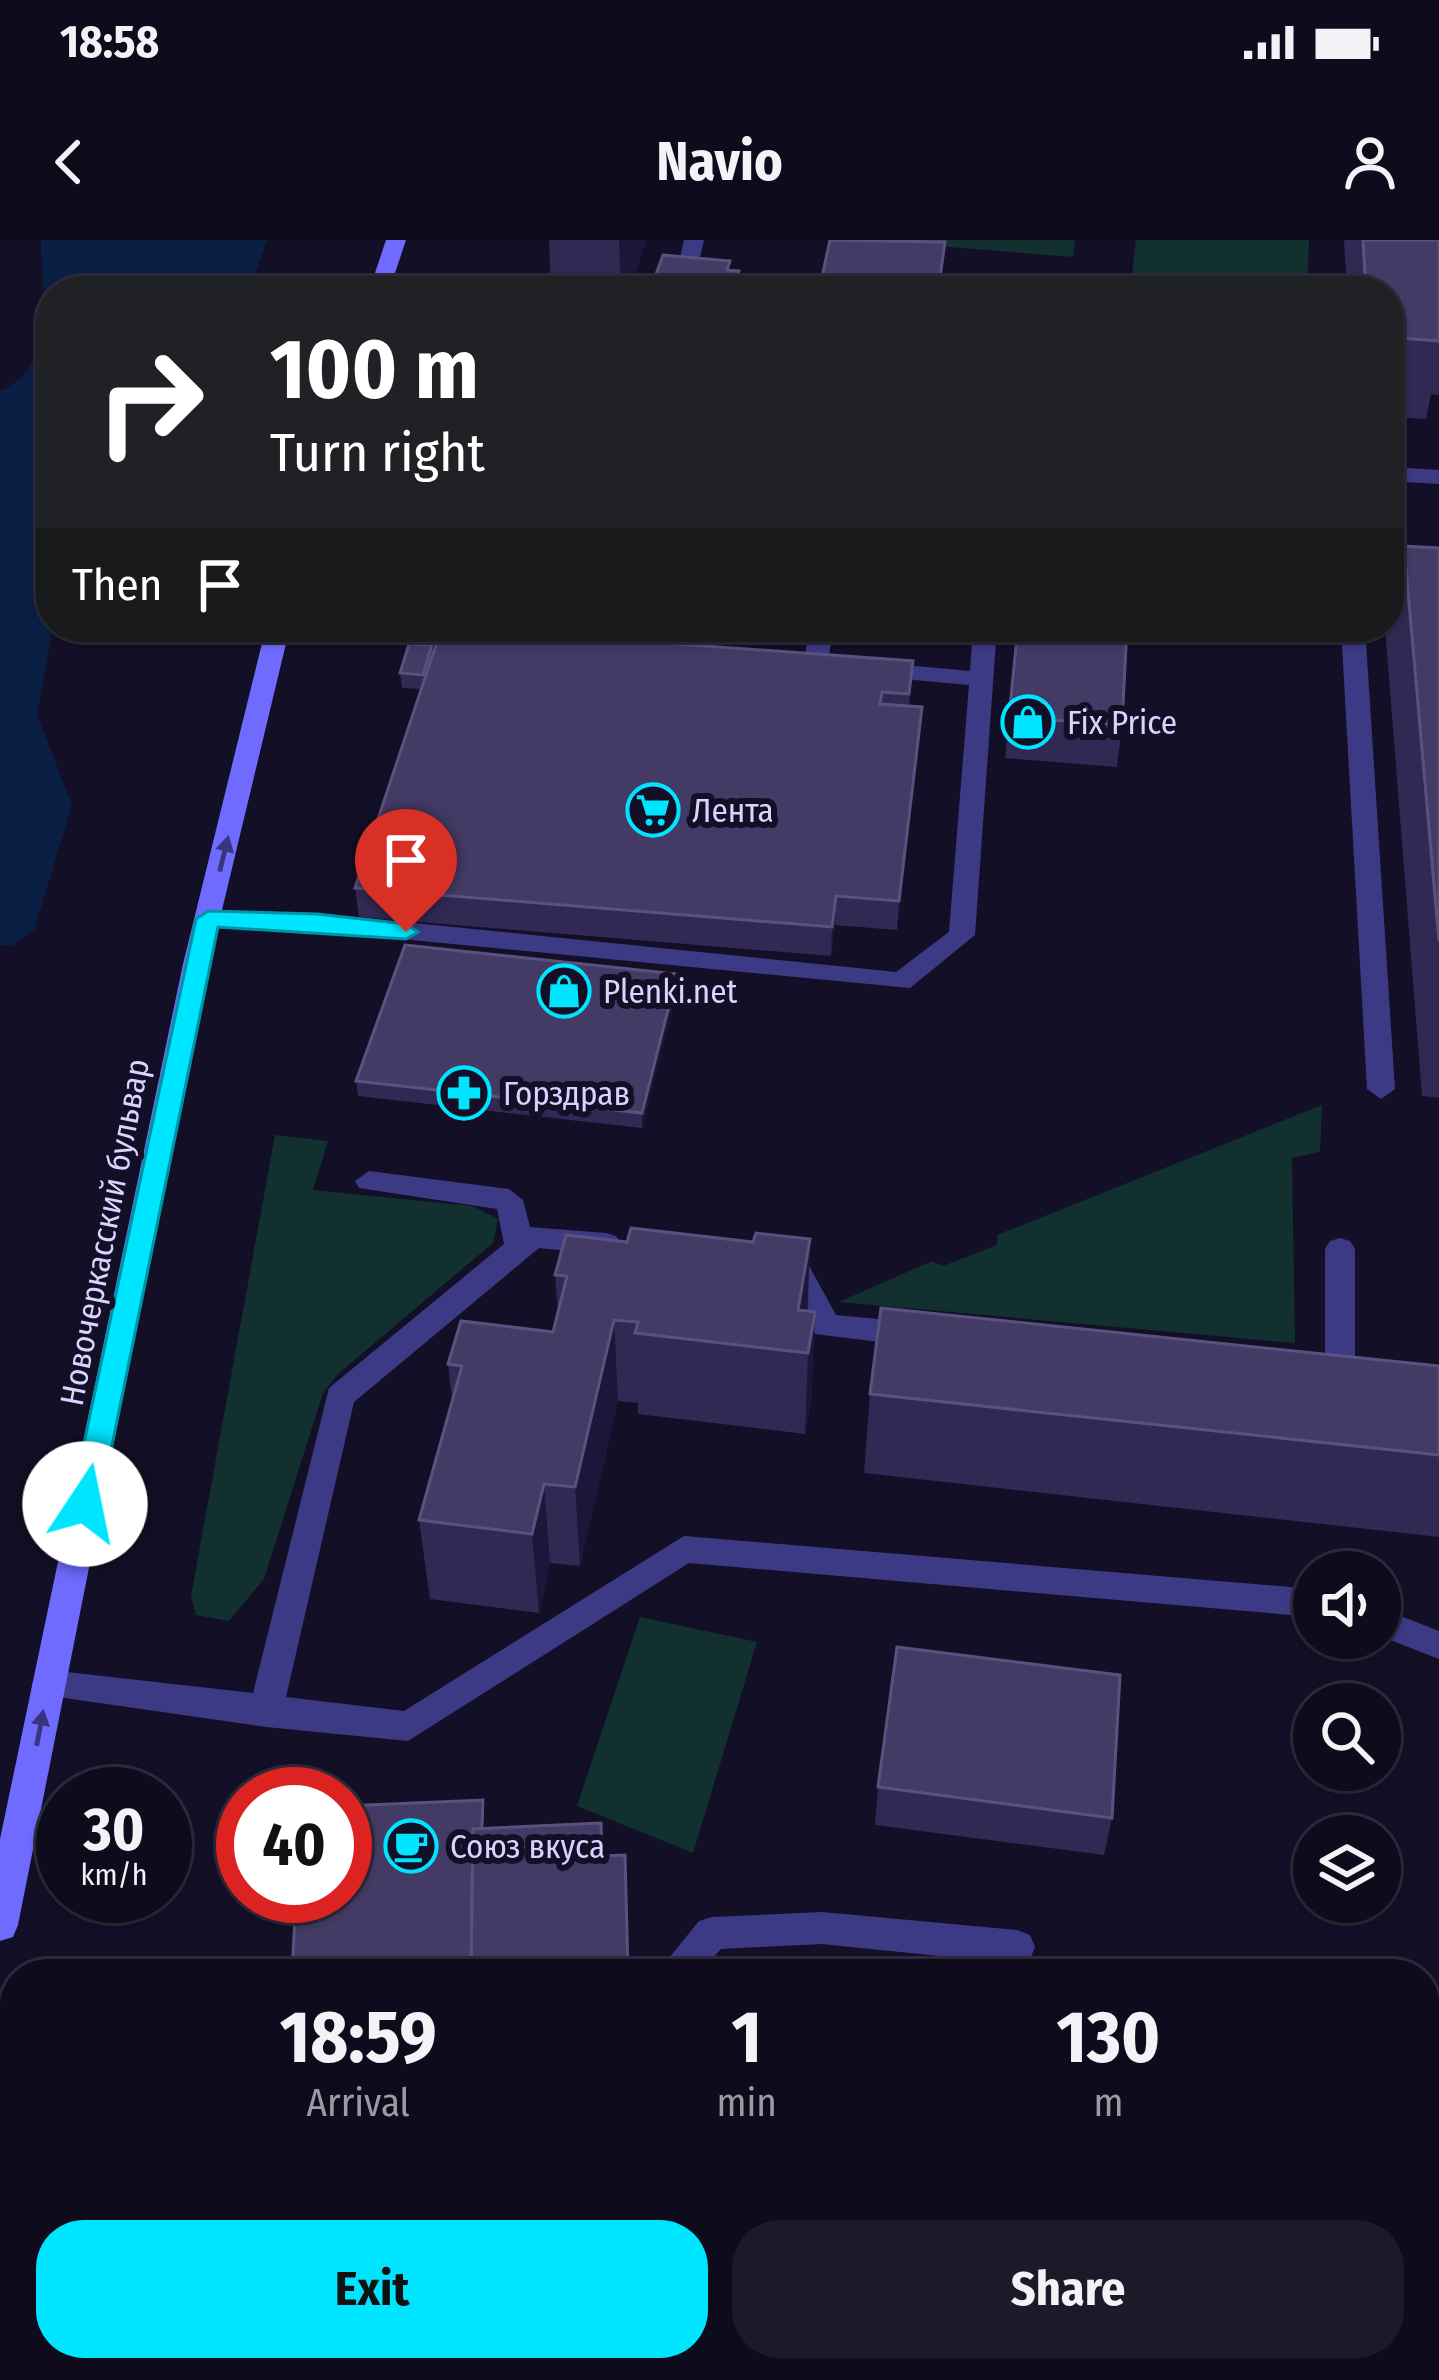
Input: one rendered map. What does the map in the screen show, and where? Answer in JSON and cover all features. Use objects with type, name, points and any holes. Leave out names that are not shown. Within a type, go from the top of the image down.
[{"type":"street","points":[[384,276],[397,240]]},
{"type":"street","name":"Новочеркасский бульвар","points":[[0,1925],[208,919],[274,642]]},
{"type":"lane","points":[[686,276],[694,240]]},
{"type":"lane","points":[[1404,475],[1439,477]]},
{"type":"lane","points":[[814,642],[803,664],[981,679]]},
{"type":"lane","points":[[208,919],[317,922],[901,982],[962,934],[984,642]]},
{"type":"lane","points":[[1354,642],[1381,1089]]},
{"type":"lane","points":[[369,1181],[509,1200],[520,1248]]},
{"type":"lane","points":[[266,1712],[340,1396],[533,1237],[627,1246]]},
{"type":"lane","points":[[1340,1249],[1329,1372],[1380,1377]]},
{"type":"lane","points":[[745,1257],[792,1261],[826,1326],[943,1337]]},
{"type":"lane","points":[[49,1684],[408,1726],[684,1549],[1293,1601]]},
{"type":"lane","points":[[1401,1630],[1439,1645]]},
{"type":"lane","points":[[688,1959],[712,1934],[822,1928],[1017,1948]]},
{"type":"green space","points":[[861,240],[1075,240],[1073,257]]},
{"type":"green space","points":[[1136,240],[1309,240],[1308,276],[1132,276]]},
{"type":"green space","points":[[1322,1105],[1320,1152],[1292,1158],[1295,1343],[839,1302],[932,1261],[943,1266],[997,1245],[997,1235]]},
{"type":"green space","points":[[275,1135],[328,1141],[313,1190],[472,1206],[498,1219],[493,1243],[338,1374],[323,1393],[264,1579],[229,1621],[196,1615],[191,1596]]},
{"type":"green space","points":[[640,1617],[757,1642],[693,1853],[577,1806]]},
{"type":"water","points":[[41,240],[267,240],[254,276],[43,276]]},
{"type":"water","points":[[36,353],[36,642],[50,642],[37,715],[72,805],[34,930],[13,945],[0,946],[0,391],[31,365]]},
{"type":"building","points":[[830,240],[945,242],[940,276],[822,276]]},
{"type":"building","points":[[1363,240],[1439,240],[1439,341],[1404,338],[1404,276],[1365,276]]},
{"type":"building","points":[[663,255],[730,261],[727,270],[739,271],[738,276],[655,276]]},
{"type":"building","points":[[1404,546],[1439,548],[1439,941]]},
{"type":"building","name":"Лента","points":[[437,642],[650,642],[913,661],[909,694],[882,692],[880,704],[922,707],[899,901],[836,896],[832,927],[355,888]]},
{"type":"building","points":[[1016,642],[1126,642],[1122,725],[1009,717]]},
{"type":"building","points":[[409,644],[432,645],[423,675],[400,673]]},
{"type":"building","points":[[405,945],[677,974],[642,1113],[356,1081]]},
{"type":"building","points":[[631,1228],[753,1242],[756,1233],[810,1239],[798,1310],[815,1312],[808,1353],[635,1333],[638,1322],[614,1320],[575,1487],[544,1484],[532,1534],[419,1520],[462,1366],[448,1364],[461,1321],[553,1332],[567,1276],[555,1275],[566,1235],[627,1242]]},
{"type":"building","points":[[881,1308],[1439,1366],[1439,1455],[870,1394]]},
{"type":"building","points":[[897,1647],[1120,1675],[1112,1818],[878,1787]]},
{"type":"building","points":[[483,1800],[482,1828],[473,1829],[471,1959],[293,1959],[295,1923],[372,1923],[372,1805]]},
{"type":"building","points":[[601,1823],[602,1856],[625,1855],[628,1959],[471,1959],[473,1829]]},
{"type":"place","name":"Fix Price","points":[[1028,722]]},
{"type":"place","name":"Лента","points":[[653,810]]},
{"type":"place","name":"Plenki.net","points":[[564,991]]},
{"type":"place","name":"Горздрав","points":[[464,1093]]},
{"type":"place","name":"Союз вкуса","points":[[411,1846]]},
{"type":"route","points":[[85,1504],[208,919],[317,922],[406,932]]}]
